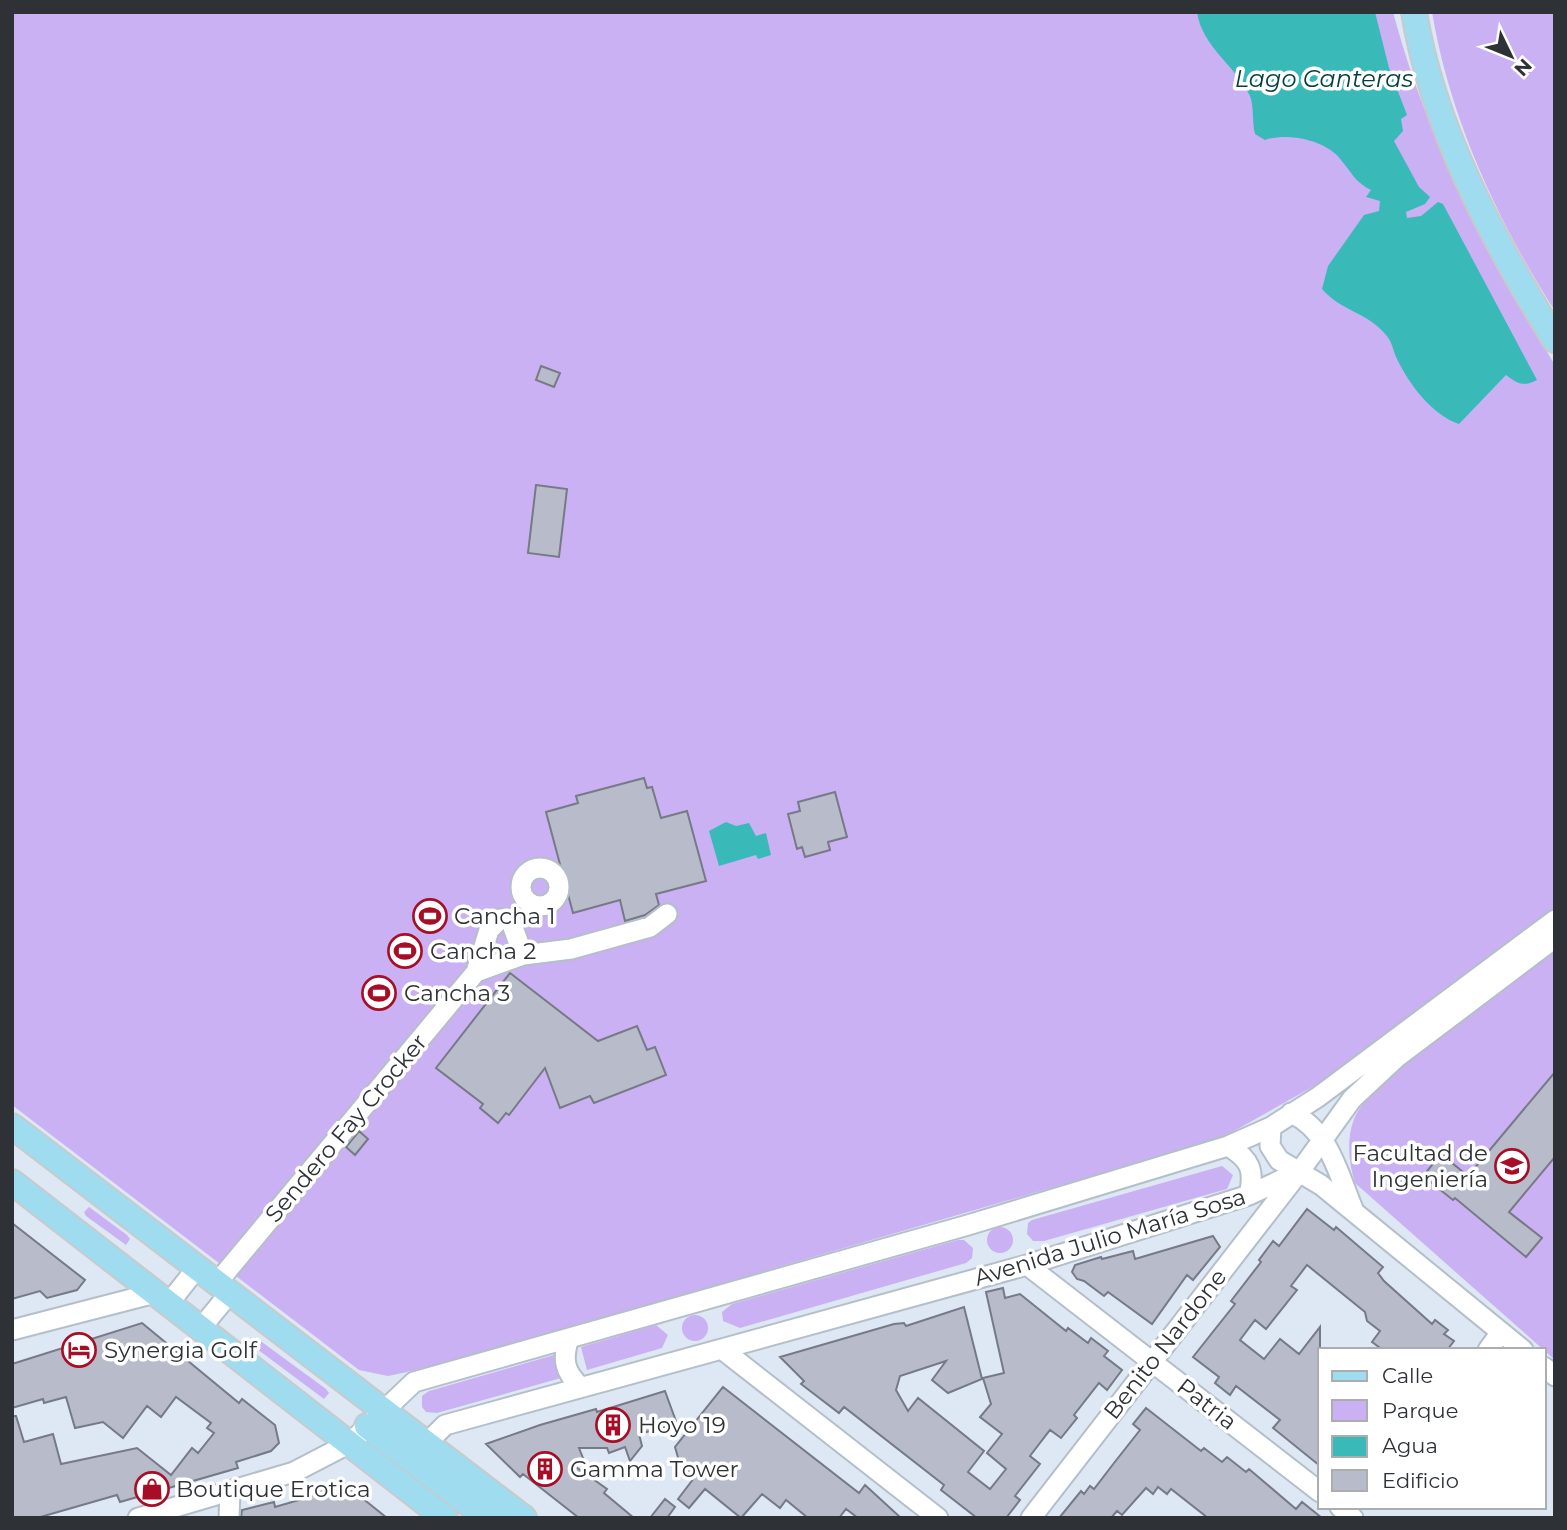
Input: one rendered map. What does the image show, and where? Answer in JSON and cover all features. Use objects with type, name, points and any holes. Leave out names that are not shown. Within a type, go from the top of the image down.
[{"type":"main road","points":[[1414,12],[1420,47],[1446,127],[1510,262],[1555,340]]},
{"type":"main road","points":[[12,1126],[222,1289],[366,1427],[445,1518]]},
{"type":"main road","points":[[12,1182],[201,1328],[366,1427],[483,1515],[523,1518]]},
{"type":"main road","points":[[366,1427],[426,1444],[523,1518]]},
{"type":"street","name":"Sendero Fay Crocker","points":[[201,1328],[222,1289],[476,972],[489,930],[500,919],[510,919],[525,898]]},
{"type":"street","points":[[476,972],[523,955],[571,949],[650,927],[667,914]]},
{"type":"street","points":[[510,919],[523,955]]},
{"type":"street","points":[[138,1518],[294,1472],[366,1427],[414,1381],[968,1225],[1228,1146],[1271,1127],[1318,1097],[1555,920]]},
{"type":"street","name":"Avenida Julio María Sosa","points":[[426,1444],[445,1425],[1027,1265],[1249,1195],[1300,1171],[1352,1099],[1396,1058],[1555,938]]},
{"type":"street","points":[[1291,1114],[1314,1128],[1324,1139],[1355,1213]]},
{"type":"street","points":[[1271,1127],[1269,1138],[1273,1152],[1355,1213],[1521,1348]]},
{"type":"street","points":[[1228,1146],[1247,1159],[1252,1167],[1249,1195]]},
{"type":"street","name":"Benito Nardone","points":[[1031,1518],[1300,1171]]},
{"type":"street","name":"Patria","points":[[1027,1265],[1318,1490]]},
{"type":"street","points":[[12,1330],[162,1298],[196,1269]]},
{"type":"street","points":[[1490,1348],[1502,1332]]},
{"type":"street","points":[[569,1338],[564,1353],[565,1367],[581,1387]]},
{"type":"street","points":[[723,1350],[939,1518]]},
{"type":"street","points":[[229,1518],[230,1491]]},
{"type":"green space","points":[[12,12],[1393,12],[1423,105],[1461,194],[1505,281],[1555,365],[1555,907],[1330,1077],[1220,1139],[444,1364],[388,1376],[359,1370],[12,1105]]},
{"type":"green space","points":[[1432,12],[1555,12],[1555,311],[1514,241],[1478,168],[1451,91]]},
{"type":"green space","points":[[1555,951],[1555,1360],[1546,1352],[1546,1348],[1541,1348],[1355,1183],[1349,1143],[1354,1119],[1366,1099],[1414,1054],[1476,1006]]},
{"type":"green space","points":[[1222,1166],[1233,1175],[1227,1189],[1044,1241],[1033,1241],[1027,1234],[1028,1223],[1032,1220]]},
{"type":"green space","points":[[89,1207],[127,1235],[130,1239],[126,1245],[86,1216],[84,1212]]},
{"type":"green space","points":[[1000,1227],[1009,1231],[1013,1240],[1009,1249],[1000,1253],[991,1249],[987,1240],[991,1231]]},
{"type":"green space","points":[[964,1240],[973,1248],[972,1258],[966,1263],[740,1328],[723,1321],[722,1312],[732,1304]]},
{"type":"green space","points":[[695,1315],[704,1319],[708,1328],[704,1337],[695,1341],[686,1337],[682,1328],[686,1319]]},
{"type":"green space","points":[[656,1325],[668,1335],[662,1348],[587,1370],[581,1347]]},
{"type":"green space","points":[[255,1337],[329,1393],[324,1399],[253,1346],[251,1342]]},
{"type":"green space","points":[[554,1355],[561,1378],[437,1413],[426,1412],[422,1407],[422,1396],[429,1391]]},
{"type":"water","name":"Lago Canteras","points":[[1197,12],[1375,12],[1389,68],[1407,115],[1401,119],[1403,131],[1394,141],[1419,187],[1430,197],[1425,204],[1406,212],[1407,218],[1421,216],[1438,202],[1443,204],[1537,380],[1521,383],[1506,375],[1459,424],[1440,414],[1422,398],[1402,369],[1388,337],[1370,321],[1338,303],[1322,289],[1328,266],[1364,215],[1379,211],[1380,201],[1366,197],[1371,190],[1357,180],[1335,153],[1326,147],[1295,138],[1265,140],[1255,134],[1250,96],[1205,36]]},
{"type":"water","points":[[726,822],[736,826],[749,823],[756,836],[766,833],[771,855],[758,859],[756,855],[719,866],[709,831]]},
{"type":"building","points":[[541,366],[560,373],[554,387],[536,380]]},
{"type":"building","points":[[536,485],[567,489],[559,557],[528,553]]},
{"type":"building","points":[[644,778],[647,788],[652,787],[661,818],[687,811],[706,881],[656,894],[659,905],[645,915],[625,921],[620,900],[573,913],[546,812],[578,803],[576,796]]},
{"type":"building","points":[[835,792],[847,837],[828,842],[830,850],[805,857],[802,847],[797,849],[788,814],[800,811],[798,802]]},
{"type":"building","points":[[510,973],[598,1041],[637,1026],[647,1050],[655,1047],[666,1075],[594,1103],[590,1096],[560,1108],[545,1068],[509,1115],[506,1113],[498,1123],[480,1108],[483,1104],[436,1068]]},
{"type":"building","name":"Facultad de Ingeniería","points":[[1555,1072],[1555,1157],[1509,1212],[1542,1238],[1526,1257],[1455,1198],[1453,1200],[1423,1176],[1441,1154],[1468,1176]]},
{"type":"building","points":[[359,1131],[368,1139],[355,1155],[346,1147]]},
{"type":"building","points":[[1307,1209],[1334,1230],[1336,1227],[1383,1267],[1378,1273],[1384,1281],[1432,1324],[1435,1320],[1448,1330],[1444,1334],[1454,1341],[1449,1348],[1380,1348],[1372,1342],[1380,1331],[1367,1321],[1365,1312],[1307,1265],[1291,1286],[1297,1290],[1266,1329],[1255,1320],[1240,1340],[1264,1359],[1280,1339],[1299,1354],[1320,1327],[1318,1464],[1273,1428],[1280,1420],[1236,1386],[1230,1395],[1215,1383],[1219,1377],[1193,1357],[1235,1304],[1231,1301],[1261,1262],[1259,1260],[1273,1241],[1279,1246]]},
{"type":"building","points":[[12,1223],[85,1280],[77,1290],[47,1298],[40,1291],[12,1299]]},
{"type":"building","points":[[1213,1236],[1220,1247],[1193,1280],[1187,1275],[1152,1324],[1108,1292],[1104,1296],[1077,1279],[1072,1272],[1075,1265],[1101,1257],[1102,1259],[1133,1251],[1135,1259]]},
{"type":"building","points":[[1003,1288],[1005,1298],[1020,1294],[1066,1331],[1068,1328],[1088,1343],[1091,1338],[1108,1351],[1104,1356],[1122,1370],[1107,1390],[1099,1383],[1074,1415],[1077,1418],[1061,1438],[1050,1430],[1030,1456],[1040,1464],[1015,1496],[1020,1500],[1006,1518],[977,1518],[941,1490],[944,1485],[844,1407],[839,1413],[801,1384],[804,1381],[780,1357],[894,1324],[904,1323],[906,1326],[964,1307],[982,1379],[948,1393],[932,1380],[946,1361],[900,1376],[896,1390],[908,1411],[918,1398],[984,1451],[968,1472],[990,1489],[1006,1469],[987,1453],[1002,1434],[980,1417],[991,1404],[983,1378],[1004,1373],[986,1292]]},
{"type":"building","points":[[142,1323],[239,1403],[242,1399],[275,1425],[279,1443],[271,1451],[236,1462],[238,1468],[120,1502],[117,1495],[37,1518],[12,1518],[12,1416],[16,1416],[24,1442],[53,1434],[61,1464],[137,1448],[171,1475],[192,1448],[198,1453],[214,1433],[207,1428],[211,1423],[176,1397],[161,1417],[147,1406],[123,1438],[103,1422],[75,1428],[66,1397],[44,1403],[43,1399],[12,1408],[12,1364]]},
{"type":"building","points":[[723,1387],[859,1493],[865,1485],[901,1518],[858,1518],[846,1509],[839,1518],[808,1518],[786,1500],[780,1508],[762,1494],[741,1518],[705,1489],[689,1508],[678,1499],[694,1478],[681,1468],[675,1447]]},
{"type":"building","points":[[665,1391],[677,1424],[639,1434],[642,1446],[630,1461],[625,1447],[609,1453],[607,1448],[579,1448],[583,1458],[576,1467],[607,1489],[604,1493],[634,1518],[579,1518],[523,1474],[520,1477],[486,1444],[540,1425],[596,1409],[597,1412]]},
{"type":"building","points":[[1146,1408],[1201,1451],[1204,1448],[1222,1462],[1227,1457],[1246,1472],[1249,1469],[1296,1509],[1302,1502],[1322,1518],[1208,1518],[1171,1489],[1167,1494],[1158,1487],[1153,1494],[1146,1488],[1122,1515],[1117,1511],[1111,1518],[1059,1518],[1081,1491],[1084,1494],[1090,1486],[1094,1489],[1140,1430],[1133,1424]]},
{"type":"building","points":[[341,1481],[387,1518],[241,1518],[242,1510],[274,1502],[275,1507],[299,1500],[312,1496],[310,1490]]},
{"type":"building","points":[[665,1499],[675,1507],[667,1518],[650,1518]]},
{"type":"place","name":"Cancha 1","points":[[430,916]]},
{"type":"place","name":"Cancha 2","points":[[405,951]]},
{"type":"place","name":"Cancha 3","points":[[379,993]]},
{"type":"place","name":"Facultad de Ingeniería","points":[[1512,1166]]},
{"type":"place","name":"Synergia Golf","points":[[79,1350]]},
{"type":"place","name":"Hoyo 19","points":[[613,1425]]},
{"type":"place","name":"Gamma Tower","points":[[545,1469]]},
{"type":"place","name":"Boutique Erotica","points":[[152,1489]]}]
